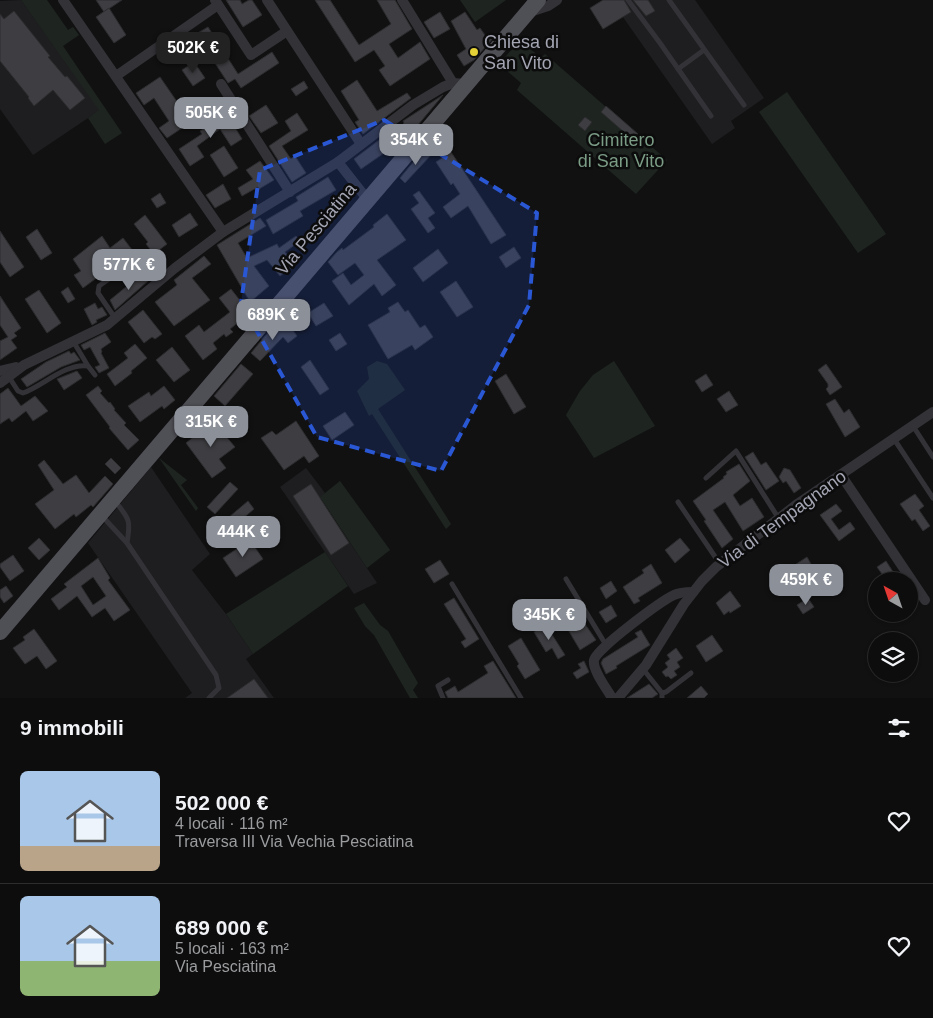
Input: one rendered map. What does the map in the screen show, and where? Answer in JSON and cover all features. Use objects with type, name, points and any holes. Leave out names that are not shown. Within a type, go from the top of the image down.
[{"type":"main road","name":"Via Pesciatina","points":[[0,632],[114,500],[367,199],[459,84],[500,46],[538,0]]},
{"type":"street","points":[[63,0],[223,232]]},
{"type":"street","points":[[267,0],[361,144]]},
{"type":"street","points":[[3,377],[106,324],[223,232],[338,162],[413,105],[443,87],[459,84],[402,0]]},
{"type":"street","points":[[526,13],[548,6],[557,0]]},
{"type":"street","points":[[116,76],[216,2],[251,55],[287,31]]},
{"type":"street","points":[[221,84],[290,192]]},
{"type":"street","points":[[338,162],[367,199]]},
{"type":"street","name":"Via di Tempagnano","points":[[618,698],[643,668],[693,592],[720,564],[778,519],[933,412]]},
{"type":"street","points":[[841,475],[925,600]]},
{"type":"street","points":[[612,698],[594,668],[596,654],[664,601],[682,592],[693,592]]},
{"type":"lane","points":[[628,0],[711,116]]},
{"type":"lane","points":[[669,0],[744,105]]},
{"type":"lane","points":[[678,69],[704,50]]},
{"type":"lane","points":[[115,318],[98,293],[99,286],[133,262],[138,262],[157,283]]},
{"type":"lane","points":[[73,341],[94,375]]},
{"type":"lane","points":[[3,377],[23,393],[59,372],[81,365],[88,366]]},
{"type":"lane","points":[[913,426],[933,457]]},
{"type":"lane","points":[[894,439],[933,498]]},
{"type":"lane","points":[[706,478],[736,451],[778,519]]},
{"type":"lane","points":[[114,500],[128,517],[130,527],[127,543]]},
{"type":"lane","points":[[678,502],[720,564]]},
{"type":"lane","points":[[101,514],[127,543],[216,675],[219,688],[209,698]]},
{"type":"lane","points":[[566,579],[606,645]]},
{"type":"lane","points":[[452,584],[521,698]]},
{"type":"lane","points":[[643,668],[662,695],[691,673]]},
{"type":"lane","points":[[443,698],[438,686],[448,680]]},
{"type":"highlighted area","points":[[384,120],[537,213],[529,305],[441,471],[317,437],[241,303],[260,170]]},
{"type":"shaded area","points":[[21,0],[100,110],[33,155],[0,109],[0,1]]},
{"type":"shaded area","points":[[611,0],[695,0],[764,98],[731,121],[735,128],[712,144]]},
{"type":"shaded area","points":[[151,467],[210,554],[192,570],[226,614],[253,654],[246,659],[274,698],[185,698],[192,693],[88,543]]},
{"type":"shaded area","points":[[306,468],[325,493],[320,498],[377,583],[354,594],[280,487]]},
{"type":"green space","points":[[21,0],[47,0],[68,30],[73,27],[79,35],[63,46],[122,133],[105,144],[88,118],[99,110]]},
{"type":"green space","points":[[460,0],[506,0],[475,22]]},
{"type":"green space","name":"Cimitero di San Vito","points":[[520,40],[541,58],[545,54],[667,160],[636,194],[517,90],[521,83],[499,64]]},
{"type":"green space","points":[[787,92],[886,234],[858,253],[759,112]]},
{"type":"green space","points":[[377,361],[387,364],[405,390],[378,409],[451,524],[446,529],[372,414],[369,416],[357,391],[369,379],[367,367]]},
{"type":"green space","points":[[614,361],[655,426],[594,458],[566,415],[580,391],[593,375]]},
{"type":"green space","points":[[159,458],[187,480],[181,485],[198,508],[196,511]]},
{"type":"green space","points":[[340,481],[390,550],[367,568],[320,497]]},
{"type":"green space","points":[[325,552],[348,586],[253,654],[226,614]]},
{"type":"green space","points":[[364,603],[380,625],[388,631],[418,683],[413,690],[418,698],[410,698],[374,635],[365,626],[354,608]]},
{"type":"building","points":[[96,0],[122,0],[104,12]]},
{"type":"building","points":[[226,0],[240,0],[242,4],[252,0],[262,15],[243,27]]},
{"type":"building","points":[[315,0],[330,0],[359,45],[391,24],[377,0],[395,0],[412,29],[389,44],[398,58],[420,42],[430,59],[390,86],[379,70],[385,66],[374,50],[355,62]]},
{"type":"building","points":[[603,0],[624,0],[631,12],[603,29],[590,8]]},
{"type":"building","points":[[633,0],[648,0],[655,11],[646,16]]},
{"type":"building","points":[[109,8],[126,35],[114,43],[96,17]]},
{"type":"building","points":[[14,11],[50,56],[48,57],[85,98],[70,110],[53,90],[34,106],[0,61],[0,14],[4,19]]},
{"type":"building","points":[[440,12],[450,29],[434,38],[424,22]]},
{"type":"building","points":[[465,12],[477,30],[480,28],[487,38],[494,37],[474,60],[464,66],[457,55],[466,49],[451,21]]},
{"type":"building","points":[[208,27],[238,74],[272,52],[279,63],[241,88],[235,79],[228,83],[196,34]]},
{"type":"building","points":[[194,62],[205,78],[193,86],[182,70]]},
{"type":"building","points":[[160,77],[191,122],[167,138],[159,128],[169,121],[154,98],[144,105],[136,93]]},
{"type":"building","points":[[357,80],[377,111],[407,93],[411,98],[363,134],[355,122],[359,120],[341,91]]},
{"type":"building","points":[[304,81],[308,88],[296,96],[291,89]]},
{"type":"building","points":[[443,95],[402,144],[400,142],[361,169],[354,159],[391,131],[394,135],[404,123],[403,121]]},
{"type":"building","points":[[266,105],[278,123],[261,133],[249,116]]},
{"type":"building","points":[[606,106],[638,134],[633,140],[601,112]]},
{"type":"building","points":[[297,113],[308,130],[282,146],[291,159],[295,156],[306,173],[292,182],[269,146],[291,131],[285,121]]},
{"type":"building","points":[[231,114],[239,127],[236,129],[242,139],[231,146],[220,129],[197,146],[204,157],[190,166],[179,149],[202,134],[200,131],[209,125],[211,127]]},
{"type":"building","points":[[585,117],[592,122],[585,131],[578,125]]},
{"type":"building","points":[[224,146],[238,168],[224,177],[210,155]]},
{"type":"building","points":[[424,149],[431,155],[405,183],[400,178]]},
{"type":"building","points":[[451,152],[506,235],[491,244],[468,206],[451,218],[443,207],[460,194],[453,183],[451,185],[436,162]]},
{"type":"building","points":[[260,161],[274,180],[242,196],[238,188],[253,179],[246,170]]},
{"type":"building","points":[[328,177],[336,190],[300,211],[303,216],[273,234],[266,220],[298,201],[296,197]]},
{"type":"building","points":[[223,184],[231,199],[215,208],[206,195]]},
{"type":"building","points":[[419,191],[435,213],[428,218],[435,228],[428,233],[411,209],[419,203],[413,195]]},
{"type":"building","points":[[160,193],[166,203],[157,208],[151,199]]},
{"type":"building","points":[[190,213],[198,225],[179,237],[172,225]]},
{"type":"building","points":[[387,214],[406,240],[377,260],[396,285],[382,296],[374,284],[349,305],[332,281],[343,273],[351,285],[364,275],[355,263],[338,275],[328,262],[337,252],[342,248],[343,250],[374,227],[373,225]]},
{"type":"building","points":[[145,215],[167,244],[154,254],[146,244],[148,242],[134,224]]},
{"type":"building","points":[[260,218],[266,226],[238,243],[247,258],[277,244],[279,248],[296,236],[300,241],[285,252],[295,265],[280,276],[267,260],[254,266],[269,286],[250,302],[217,245]]},
{"type":"building","points":[[37,229],[52,253],[41,260],[26,237]]},
{"type":"building","points":[[0,231],[24,267],[10,277],[0,262]]},
{"type":"building","points":[[102,236],[110,248],[123,238],[133,251],[83,288],[74,275],[81,271],[73,259]]},
{"type":"building","points":[[514,247],[521,258],[506,268],[499,257]]},
{"type":"building","points":[[438,249],[448,263],[423,282],[413,268]]},
{"type":"building","points":[[150,252],[158,263],[151,268],[141,259]]},
{"type":"building","points":[[204,256],[211,264],[192,278],[210,300],[174,326],[155,302],[177,285],[174,280]]},
{"type":"building","points":[[143,273],[149,280],[115,310],[110,300]]},
{"type":"building","points":[[456,281],[473,307],[457,317],[440,292]]},
{"type":"building","points":[[68,287],[75,299],[68,303],[61,292]]},
{"type":"building","points":[[231,289],[242,303],[246,300],[254,310],[230,329],[233,332],[226,337],[224,334],[213,343],[217,349],[203,360],[185,336],[199,325],[204,332],[230,312],[219,298]]},
{"type":"building","points":[[39,290],[61,323],[47,333],[25,299]]},
{"type":"building","points":[[0,296],[21,328],[14,333],[17,336],[11,340],[17,348],[0,360],[0,341],[8,337],[0,325]]},
{"type":"building","points":[[398,302],[405,312],[408,310],[420,328],[425,325],[433,337],[415,350],[412,345],[388,359],[368,325],[390,312],[388,308]]},
{"type":"building","points":[[95,303],[98,309],[102,307],[107,315],[96,320],[97,322],[92,325],[84,309]]},
{"type":"building","points":[[324,303],[333,316],[316,326],[308,313]]},
{"type":"building","points":[[143,310],[162,334],[155,339],[152,337],[144,343],[128,322]]},
{"type":"building","points":[[288,323],[297,336],[288,343],[283,337],[260,361],[251,353],[270,330],[274,334]]},
{"type":"building","points":[[105,333],[111,342],[101,349],[101,353],[109,368],[99,373],[95,367],[100,365],[90,347],[84,350],[81,345]]},
{"type":"building","points":[[340,333],[347,344],[336,351],[329,340]]},
{"type":"building","points":[[135,344],[147,358],[115,386],[107,374],[128,358],[124,353]]},
{"type":"building","points":[[172,347],[190,370],[174,382],[156,360]]},
{"type":"building","points":[[69,351],[71,354],[74,352],[80,360],[61,367],[27,387],[21,379],[46,362]]},
{"type":"building","points":[[310,360],[329,389],[320,395],[301,367]]},
{"type":"building","points":[[241,364],[253,374],[225,406],[214,396]]},
{"type":"building","points":[[826,364],[842,387],[830,395],[826,389],[828,384],[818,370]]},
{"type":"building","points":[[77,371],[82,378],[64,390],[57,379]]},
{"type":"building","points":[[506,374],[526,407],[514,414],[495,381]]},
{"type":"building","points":[[706,374],[713,385],[702,392],[695,381]]},
{"type":"building","points":[[98,386],[102,391],[100,393],[110,402],[114,410],[126,423],[124,425],[139,440],[128,450],[109,428],[86,395]]},
{"type":"building","points":[[164,386],[175,400],[164,409],[162,406],[140,422],[128,406],[149,392],[151,396]]},
{"type":"building","points":[[8,388],[21,406],[35,396],[48,411],[33,421],[26,411],[12,422],[9,418],[0,424],[0,394]]},
{"type":"building","points":[[729,391],[738,405],[726,412],[717,399]]},
{"type":"building","points":[[835,399],[844,413],[849,409],[860,427],[845,437],[826,404]]},
{"type":"building","points":[[345,412],[354,425],[332,440],[323,426]]},
{"type":"building","points":[[213,421],[235,447],[219,459],[226,468],[212,478],[186,443]]},
{"type":"building","points":[[296,421],[319,456],[309,463],[304,456],[284,470],[261,438],[272,431],[276,435]]},
{"type":"building","points":[[753,452],[761,465],[766,462],[779,481],[766,490],[745,457]]},
{"type":"building","points":[[111,458],[121,468],[115,474],[105,464]]},
{"type":"building","points":[[44,460],[63,484],[76,475],[89,493],[105,476],[113,484],[93,507],[91,505],[76,517],[74,514],[55,529],[35,504],[54,490],[38,465]]},
{"type":"building","points":[[739,464],[750,481],[733,495],[740,506],[752,498],[764,517],[743,531],[725,502],[713,510],[733,539],[722,548],[693,501],[724,478],[727,474],[726,472]]},
{"type":"building","points":[[784,468],[790,470],[801,488],[794,493],[786,481],[783,483],[779,477]]},
{"type":"building","points":[[230,482],[238,489],[215,514],[207,507]]},
{"type":"building","points":[[311,484],[349,543],[331,555],[293,496]]},
{"type":"building","points":[[915,494],[924,506],[919,510],[930,526],[923,531],[915,519],[912,521],[900,504]]},
{"type":"building","points":[[248,501],[254,509],[228,531],[222,523]]},
{"type":"building","points":[[836,504],[842,511],[831,519],[839,530],[850,522],[855,529],[839,541],[820,515]]},
{"type":"building","points":[[39,538],[50,550],[39,560],[28,548]]},
{"type":"building","points":[[680,538],[690,550],[675,563],[665,550]]},
{"type":"building","points":[[250,540],[263,559],[236,577],[223,558]]},
{"type":"building","points":[[13,555],[24,571],[10,581],[0,567],[0,564]]},
{"type":"building","points":[[807,557],[820,580],[803,592],[795,580],[789,584],[781,574]]},
{"type":"building","points":[[98,558],[110,578],[108,580],[130,610],[114,621],[105,608],[92,617],[77,596],[59,610],[51,599],[67,587],[64,584]],"holes":[[[93,577],[106,596],[93,605],[81,586]]]},
{"type":"building","points":[[440,560],[449,574],[434,583],[425,569]]},
{"type":"building","points":[[886,561],[893,572],[881,572],[877,567]]},
{"type":"building","points":[[651,564],[662,583],[638,598],[640,601],[634,604],[623,587],[644,573],[642,570]]},
{"type":"building","points":[[611,581],[617,591],[606,599],[600,588]]},
{"type":"building","points":[[6,586],[13,596],[4,603],[0,597],[0,590]]},
{"type":"building","points":[[730,591],[741,606],[724,615],[716,603]]},
{"type":"building","points":[[454,598],[479,639],[465,648],[461,642],[466,639],[444,604]]},
{"type":"building","points":[[808,598],[814,607],[803,614],[797,605]]},
{"type":"building","points":[[611,605],[617,616],[606,623],[599,612]]},
{"type":"building","points":[[574,608],[596,640],[580,650],[560,616]]},
{"type":"building","points":[[546,625],[565,655],[558,659],[552,648],[546,652],[534,632]]},
{"type":"building","points":[[34,629],[57,661],[46,669],[37,656],[25,664],[13,648],[25,640],[23,637]]},
{"type":"building","points":[[641,630],[650,645],[606,674],[601,663],[603,659],[638,637],[635,633]]},
{"type":"building","points":[[712,635],[723,651],[706,662],[696,646]]},
{"type":"building","points":[[521,638],[540,670],[525,679],[517,666],[519,664],[508,646]]},
{"type":"building","points":[[676,648],[683,658],[677,662],[680,667],[674,671],[677,675],[671,679],[662,672],[668,667],[665,663],[670,659],[667,655]]},
{"type":"building","points":[[493,661],[516,698],[448,698],[445,692],[455,686],[458,692],[488,673],[484,666]]},
{"type":"building","points":[[584,661],[589,672],[577,679],[573,673],[581,668],[578,664]]},
{"type":"building","points":[[254,679],[268,698],[227,698]]},
{"type":"building","points":[[649,684],[658,694],[652,698],[627,698]]},
{"type":"building","points":[[701,686],[708,694],[704,698],[687,698]]},
{"type":"place","name":"Chiesa di San Vito","points":[[474,52]]}]
